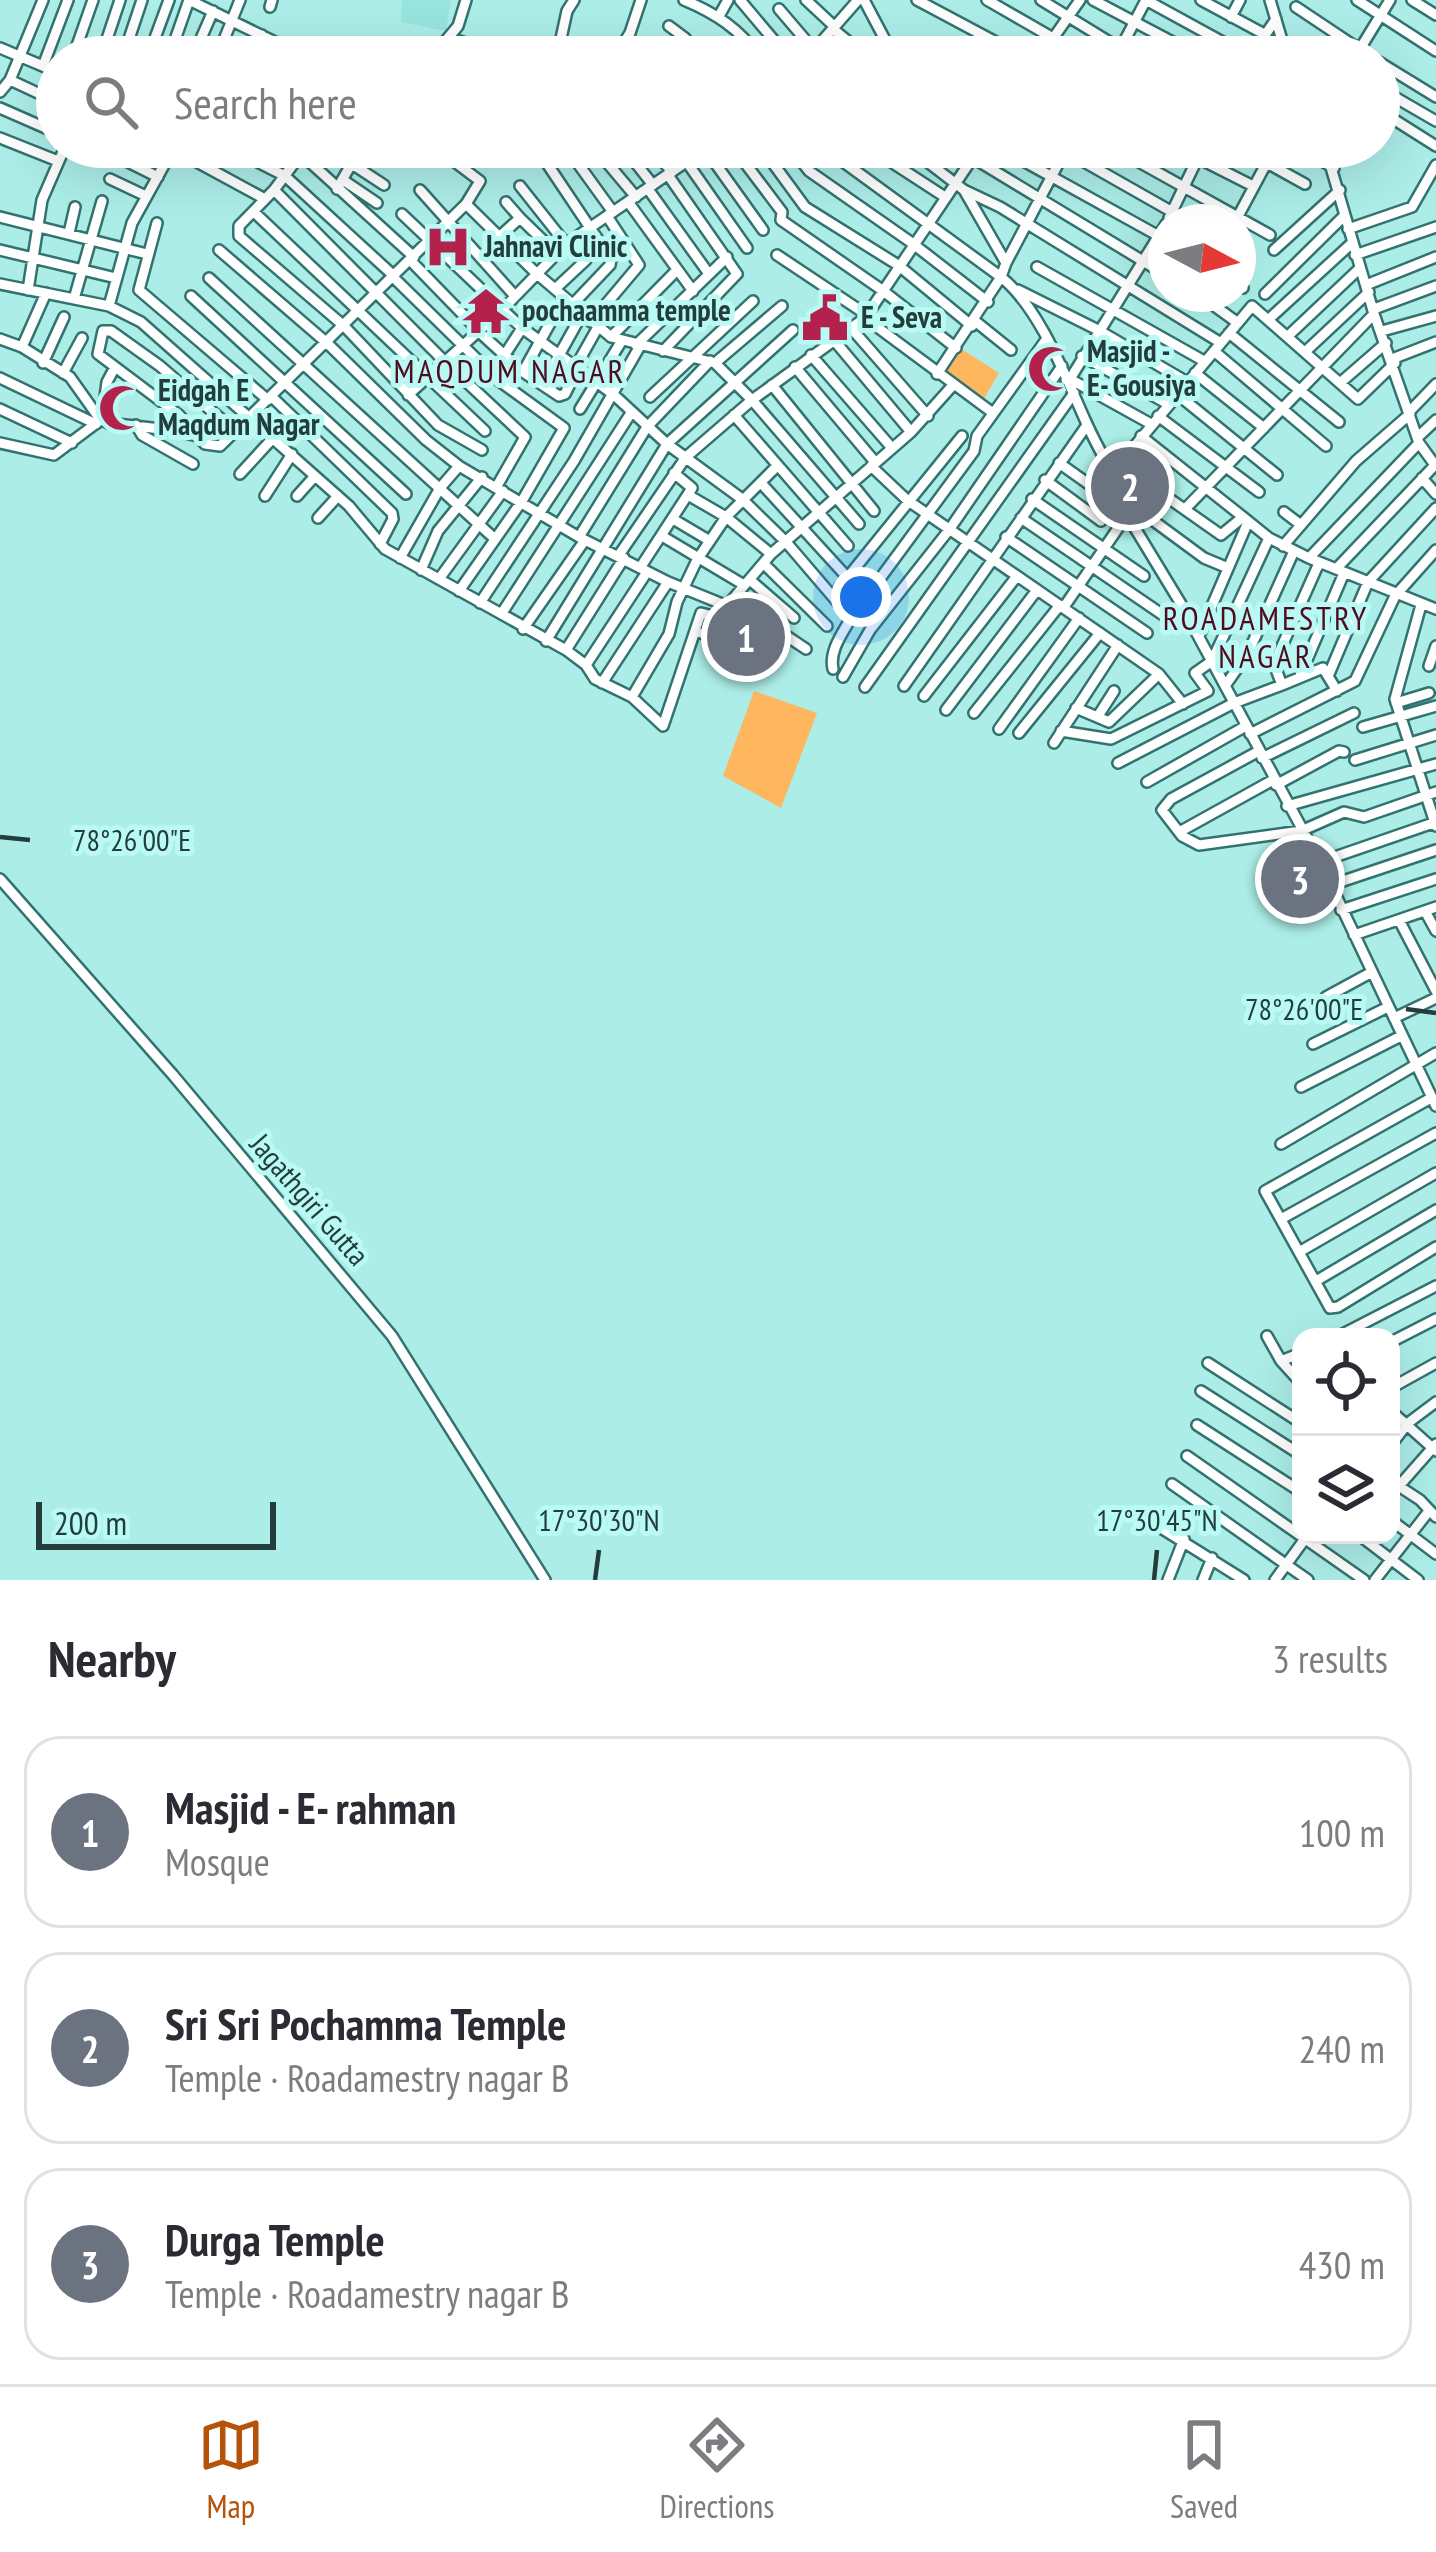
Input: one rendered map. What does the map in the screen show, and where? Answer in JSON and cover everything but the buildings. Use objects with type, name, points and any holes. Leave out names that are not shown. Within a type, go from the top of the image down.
[{"type":"street","points":[[36,95],[4,84],[21,56],[43,0]]},
{"type":"street","points":[[54,36],[68,0]]},
{"type":"street","points":[[80,36],[93,0]]},
{"type":"street","points":[[108,36],[120,0]]},
{"type":"street","points":[[130,36],[142,0]]},
{"type":"street","points":[[156,36],[169,0]]},
{"type":"street","points":[[176,36],[189,0],[262,35]]},
{"type":"street","points":[[226,36],[239,0]]},
{"type":"street","points":[[451,36],[466,0]]},
{"type":"street","points":[[561,36],[566,11],[574,0]]},
{"type":"street","points":[[628,36],[641,0]]},
{"type":"street","points":[[686,0],[719,16],[742,36]]},
{"type":"street","points":[[719,16],[728,0]]},
{"type":"street","points":[[740,0],[772,36]]},
{"type":"street","points":[[754,13],[764,0]]},
{"type":"street","points":[[806,0],[843,36]]},
{"type":"street","points":[[838,0],[848,10]]},
{"type":"street","points":[[827,36],[861,0],[882,36]]},
{"type":"street","points":[[917,0],[985,36]]},
{"type":"street","points":[[987,0],[1045,36]]},
{"type":"street","points":[[1041,0],[1095,36]]},
{"type":"street","points":[[1052,36],[1080,0]]},
{"type":"street","points":[[1093,0],[1162,36]]},
{"type":"street","points":[[1126,36],[1146,0],[1212,36]]},
{"type":"street","points":[[1231,16],[1240,0]]},
{"type":"street","points":[[1270,0],[1281,36]]},
{"type":"street","points":[[1357,0],[1436,51]]},
{"type":"street","points":[[1367,36],[1390,0]]},
{"type":"street","points":[[1412,0],[1436,15]]},
{"type":"street","points":[[1207,2],[1264,34],[1276,19]]},
{"type":"street","points":[[1296,7],[1334,36]]},
{"type":"street","points":[[778,9],[799,36]]},
{"type":"street","points":[[202,36],[213,11]]},
{"type":"street","points":[[669,26],[682,36]]},
{"type":"street","points":[[0,48],[36,63]]},
{"type":"street","points":[[1400,75],[1436,97]]},
{"type":"street","points":[[1400,100],[1436,121]]},
{"type":"street","points":[[0,108],[36,124]]},
{"type":"street","points":[[1400,123],[1436,146]]},
{"type":"street","points":[[0,139],[36,153]]},
{"type":"street","points":[[28,290],[41,200],[55,168]]},
{"type":"street","points":[[140,168],[158,177]]},
{"type":"street","points":[[110,306],[124,247],[163,168]]},
{"type":"street","points":[[208,168],[265,199]]},
{"type":"street","points":[[274,168],[498,380],[563,425],[522,501],[459,591]]},
{"type":"street","points":[[291,168],[238,226],[239,236],[344,326],[438,425],[482,450]]},
{"type":"street","points":[[322,168],[504,356],[562,395],[577,367],[590,321]]},
{"type":"street","points":[[340,185],[350,168]]},
{"type":"street","points":[[358,168],[384,185]]},
{"type":"street","points":[[236,432],[160,366],[107,329],[97,350],[179,415],[205,444],[220,446],[236,432],[327,343],[466,205],[480,182],[462,168]]},
{"type":"street","points":[[550,168],[611,262],[564,297]]},
{"type":"street","points":[[543,384],[560,355],[639,265],[580,168]]},
{"type":"street","points":[[610,168],[693,291]]},
{"type":"street","points":[[638,168],[710,274]]},
{"type":"street","points":[[663,351],[736,278],[727,257],[666,168]]},
{"type":"street","points":[[408,395],[566,244],[678,168]]},
{"type":"street","points":[[693,168],[747,248]]},
{"type":"street","points":[[720,168],[763,230]]},
{"type":"street","points":[[749,168],[782,212],[781,220],[956,348]]},
{"type":"street","points":[[776,168],[805,207],[898,265],[1011,350]]},
{"type":"street","points":[[806,168],[988,302]]},
{"type":"street","points":[[852,168],[1013,287],[1191,378],[1264,428]]},
{"type":"street","points":[[900,168],[945,197]]},
{"type":"street","points":[[936,168],[1302,389],[1339,422]]},
{"type":"street","points":[[566,650],[686,457],[794,367],[866,316],[968,168]]},
{"type":"street","points":[[990,168],[1148,264]]},
{"type":"street","points":[[1036,168],[1148,230]]},
{"type":"street","points":[[938,374],[988,302],[1055,168]]},
{"type":"street","points":[[1093,168],[1148,206]]},
{"type":"street","points":[[1148,168],[1210,204]]},
{"type":"street","points":[[1176,204],[1193,168]]},
{"type":"street","points":[[1216,168],[1253,186]]},
{"type":"street","points":[[1244,204],[1264,168]]},
{"type":"street","points":[[1274,168],[1305,184]]},
{"type":"street","points":[[1300,676],[1340,571],[1435,465],[1419,440],[1374,311],[1334,168]]},
{"type":"street","points":[[1348,229],[1412,207],[1434,170]]},
{"type":"street","points":[[110,179],[146,196]]},
{"type":"street","points":[[340,185],[377,203]]},
{"type":"street","points":[[520,186],[566,244]]},
{"type":"street","points":[[960,186],[1006,263]]},
{"type":"street","points":[[274,190],[444,361],[525,437],[550,452]]},
{"type":"street","points":[[420,190],[515,296]]},
{"type":"street","points":[[1274,250],[1340,190]]},
{"type":"street","points":[[1422,192],[1436,200]]},
{"type":"street","points":[[74,299],[102,201]]},
{"type":"street","points":[[506,202],[556,253]]},
{"type":"street","points":[[466,205],[536,273],[616,339],[712,362],[734,379],[859,524]]},
{"type":"street","points":[[69,233],[75,207]]},
{"type":"street","points":[[254,212],[485,431]]},
{"type":"street","points":[[402,214],[522,328],[613,394],[667,444],[742,499],[851,618]]},
{"type":"street","points":[[1265,294],[1345,215]]},
{"type":"street","points":[[0,217],[147,254]]},
{"type":"street","points":[[499,236],[520,218]]},
{"type":"street","points":[[158,223],[139,284],[142,294],[270,398],[392,513],[380,544]]},
{"type":"street","points":[[1355,255],[1436,227]]},
{"type":"street","points":[[1256,228],[1270,235]]},
{"type":"street","points":[[1269,319],[1352,243]]},
{"type":"street","points":[[0,250],[116,278]]},
{"type":"street","points":[[219,250],[459,466],[582,538],[668,583],[730,603],[806,649]]},
{"type":"street","points":[[1068,380],[1148,254]]},
{"type":"street","points":[[777,255],[993,413]]},
{"type":"street","points":[[480,603],[613,394],[638,346],[727,257]]},
{"type":"street","points":[[1306,352],[1367,289],[1436,257]]},
{"type":"street","points":[[523,372],[586,260]]},
{"type":"street","points":[[1037,267],[1204,362]]},
{"type":"street","points":[[1288,336],[1360,268]]},
{"type":"street","points":[[580,410],[616,339],[677,270]]},
{"type":"street","points":[[209,278],[495,539]]},
{"type":"street","points":[[0,284],[110,306],[161,337],[338,496],[380,544],[566,650],[602,683],[632,697],[663,726],[703,611],[721,618]]},
{"type":"street","points":[[1186,507],[1374,311],[1436,286]]},
{"type":"street","points":[[1013,287],[1062,366],[1087,425],[1116,468],[1129,511],[1331,885],[1434,1102],[1265,1191],[1333,1308],[1436,1247]]},
{"type":"street","points":[[22,347],[46,293]]},
{"type":"street","points":[[191,296],[406,494]]},
{"type":"street","points":[[650,397],[752,301]]},
{"type":"street","points":[[524,629],[647,427],[712,362],[782,306]]},
{"type":"street","points":[[1116,468],[1252,306],[1358,399],[1394,361],[1436,342]]},
{"type":"street","points":[[1223,312],[1238,323]]},
{"type":"street","points":[[1340,383],[1384,337],[1436,316]]},
{"type":"street","points":[[43,363],[64,317]]},
{"type":"street","points":[[504,356],[522,328]]},
{"type":"street","points":[[851,328],[928,416]]},
{"type":"street","points":[[546,640],[667,444],[793,330]]},
{"type":"street","points":[[63,373],[82,338]]},
{"type":"street","points":[[0,339],[22,347],[76,383],[99,422]]},
{"type":"street","points":[[832,339],[911,432]]},
{"type":"street","points":[[833,669],[837,642],[851,618],[974,451],[977,436],[1046,340]]},
{"type":"street","points":[[1222,342],[1282,409],[1325,446]]},
{"type":"street","points":[[812,355],[892,448]]},
{"type":"street","points":[[1082,356],[1168,404]]},
{"type":"street","points":[[843,677],[870,630],[949,530],[1062,366]]},
{"type":"street","points":[[1,442],[54,455],[99,422],[115,367]]},
{"type":"street","points":[[794,367],[907,500],[1159,674],[1183,704]]},
{"type":"street","points":[[0,378],[99,422],[197,436]]},
{"type":"street","points":[[1068,380],[1155,420],[1259,492]]},
{"type":"street","points":[[694,631],[712,637],[730,603],[768,559],[911,432],[954,384]]},
{"type":"street","points":[[1225,686],[1248,653],[1301,525],[1357,461],[1436,384]]},
{"type":"street","points":[[772,385],[874,511]]},
{"type":"street","points":[[865,687],[1074,393]]},
{"type":"street","points":[[1177,394],[1277,475]]},
{"type":"street","points":[[0,409],[72,442]]},
{"type":"street","points":[[502,613],[631,413]]},
{"type":"street","points":[[734,415],[848,546]]},
{"type":"street","points":[[1282,685],[1275,657],[1314,561],[1436,420]]},
{"type":"street","points":[[136,425],[142,435],[193,464]]},
{"type":"street","points":[[904,686],[1087,425]]},
{"type":"street","points":[[839,588],[962,436]]},
{"type":"street","points":[[1141,436],[1269,538],[1395,596],[1436,609]]},
{"type":"street","points":[[439,579],[500,488],[525,437]]},
{"type":"street","points":[[240,474],[273,438]]},
{"type":"street","points":[[266,496],[292,454]]},
{"type":"street","points":[[1059,463],[1204,559],[1228,568]]},
{"type":"street","points":[[400,558],[440,488],[459,466]]},
{"type":"street","points":[[632,697],[669,634],[682,587],[697,560],[742,499],[778,466]]},
{"type":"street","points":[[1116,468],[1186,507],[1221,535],[1245,520]]},
{"type":"street","points":[[586,665],[688,496],[692,487],[674,473]]},
{"type":"street","points":[[297,496],[315,476]]},
{"type":"street","points":[[421,570],[438,531],[482,477]]},
{"type":"street","points":[[1422,478],[1436,494]]},
{"type":"street","points":[[1046,480],[1101,521]]},
{"type":"street","points":[[760,483],[847,577]]},
{"type":"street","points":[[318,518],[338,496]]},
{"type":"street","points":[[688,496],[726,518],[827,626]]},
{"type":"street","points":[[1032,499],[1144,576]]},
{"type":"street","points":[[1329,674],[1368,582],[1436,508]]},
{"type":"street","points":[[974,713],[1078,588],[1129,511]]},
{"type":"street","points":[[1284,512],[1301,525]]},
{"type":"street","points":[[1021,518],[1163,616]]},
{"type":"street","points":[[673,519],[710,541]]},
{"type":"street","points":[[1198,636],[1245,520]]},
{"type":"street","points":[[662,536],[697,560],[747,583],[794,618]]},
{"type":"street","points":[[1006,537],[1143,631],[1121,647],[1054,743]]},
{"type":"street","points":[[1061,731],[1111,739],[1208,691],[1195,673],[1212,661],[1269,538]]},
{"type":"street","points":[[1147,782],[1355,681],[1395,596],[1436,550]]},
{"type":"street","points":[[924,696],[1017,576]]},
{"type":"street","points":[[602,683],[668,583]]},
{"type":"street","points":[[946,710],[1037,590]]},
{"type":"street","points":[[1319,862],[1436,823],[1432,794],[1417,770],[1396,703],[1398,679],[1421,605]]},
{"type":"street","points":[[998,728],[1079,618]]},
{"type":"street","points":[[1019,733],[1100,633]]},
{"type":"street","points":[[1429,666],[1436,646]]},
{"type":"street","points":[[1118,763],[1234,703],[1322,668],[1336,691]]},
{"type":"street","points":[[1076,708],[1109,722],[1159,674]]},
{"type":"street","points":[[1098,716],[1114,691]]},
{"type":"street","points":[[1396,703],[1429,693]]},
{"type":"street","points":[[1363,727],[1436,706]]},
{"type":"street","points":[[1354,713],[1260,755],[1171,800],[1162,810],[1199,844],[1301,831],[1344,812],[1364,817],[1432,794]]},
{"type":"street","points":[[1355,760],[1436,735]]},
{"type":"street","points":[[1181,831],[1344,752]]},
{"type":"street","points":[[1287,806],[1436,764]]},
{"type":"street","points":[[1331,885],[1436,850]]},
{"type":"street","name":"Jagathgiri Gutta","points":[[0,879],[173,1075],[392,1336],[545,1580]]},
{"type":"street","points":[[1341,910],[1436,879]]},
{"type":"street","points":[[1354,935],[1431,909],[1436,931]]},
{"type":"street","points":[[1313,1044],[1436,995],[1399,920]]},
{"type":"street","points":[[1326,997],[1372,972]]},
{"type":"street","points":[[1301,1087],[1401,1036]]},
{"type":"street","points":[[1281,1144],[1436,1053]]},
{"type":"street","points":[[1281,1219],[1436,1133]]},
{"type":"street","points":[[1299,1252],[1436,1173]]},
{"type":"street","points":[[1316,1281],[1436,1210]]},
{"type":"street","points":[[1354,1328],[1436,1286]]},
{"type":"street","points":[[1400,1337],[1436,1318]]},
{"type":"street","points":[[1267,1336],[1292,1373]]},
{"type":"street","points":[[1281,1361],[1292,1357]]},
{"type":"street","points":[[1208,1363],[1292,1417]]},
{"type":"street","points":[[1400,1383],[1436,1363]]},
{"type":"street","points":[[1202,1391],[1292,1449]]},
{"type":"street","points":[[1398,1436],[1436,1402]]},
{"type":"street","points":[[1400,1418],[1435,1447],[1400,1479]]},
{"type":"street","points":[[1197,1425],[1292,1486]]},
{"type":"street","points":[[1187,1456],[1292,1527]]},
{"type":"street","points":[[1172,1484],[1308,1580]]},
{"type":"street","points":[[1375,1580],[1409,1534],[1433,1514],[1400,1488]]},
{"type":"street","points":[[1400,1527],[1436,1554]]},
{"type":"street","points":[[1161,1528],[1239,1579]]},
{"type":"street","points":[[1168,1580],[1184,1540]]},
{"type":"street","points":[[1275,1580],[1301,1544]]},
{"type":"street","points":[[1315,1544],[1364,1580]]},
{"type":"street","points":[[1371,1544],[1418,1580]]},
{"type":"street","points":[[1203,1580],[1212,1558]]},
{"type":"shaded area","points":[[402,0],[451,0],[446,31],[401,22]]},
{"type":"shaded area","points":[[960,348],[999,373],[982,402],[941,373]]},
{"type":"shaded area","points":[[754,691],[817,713],[781,808],[723,776]]},
{"type":"place","name":"Jahnavi Clinic","points":[[448,247]]},
{"type":"place","name":"pochaamma temple","points":[[486,311]]},
{"type":"place","name":"E - Seva","points":[[825,318]]},
{"type":"place","name":"Masjid - E- Gousiya","points":[[1051,369]]},
{"type":"place","name":"Eidgah E Maqdum Nagar","points":[[122,408]]},
{"type":"place","name":"Sri Sri Pochamma Temple","points":[[1130,486]]},
{"type":"place","name":"Masjid - E- rahman","points":[[746,637]]},
{"type":"place","name":"Durga Temple","points":[[1300,879]]},
{"type":"district","name":"MAQDUM NAGAR","points":[[510,371]]},
{"type":"district","name":"ROADAMESTRY NAGAR","points":[[1266,637]]}]
